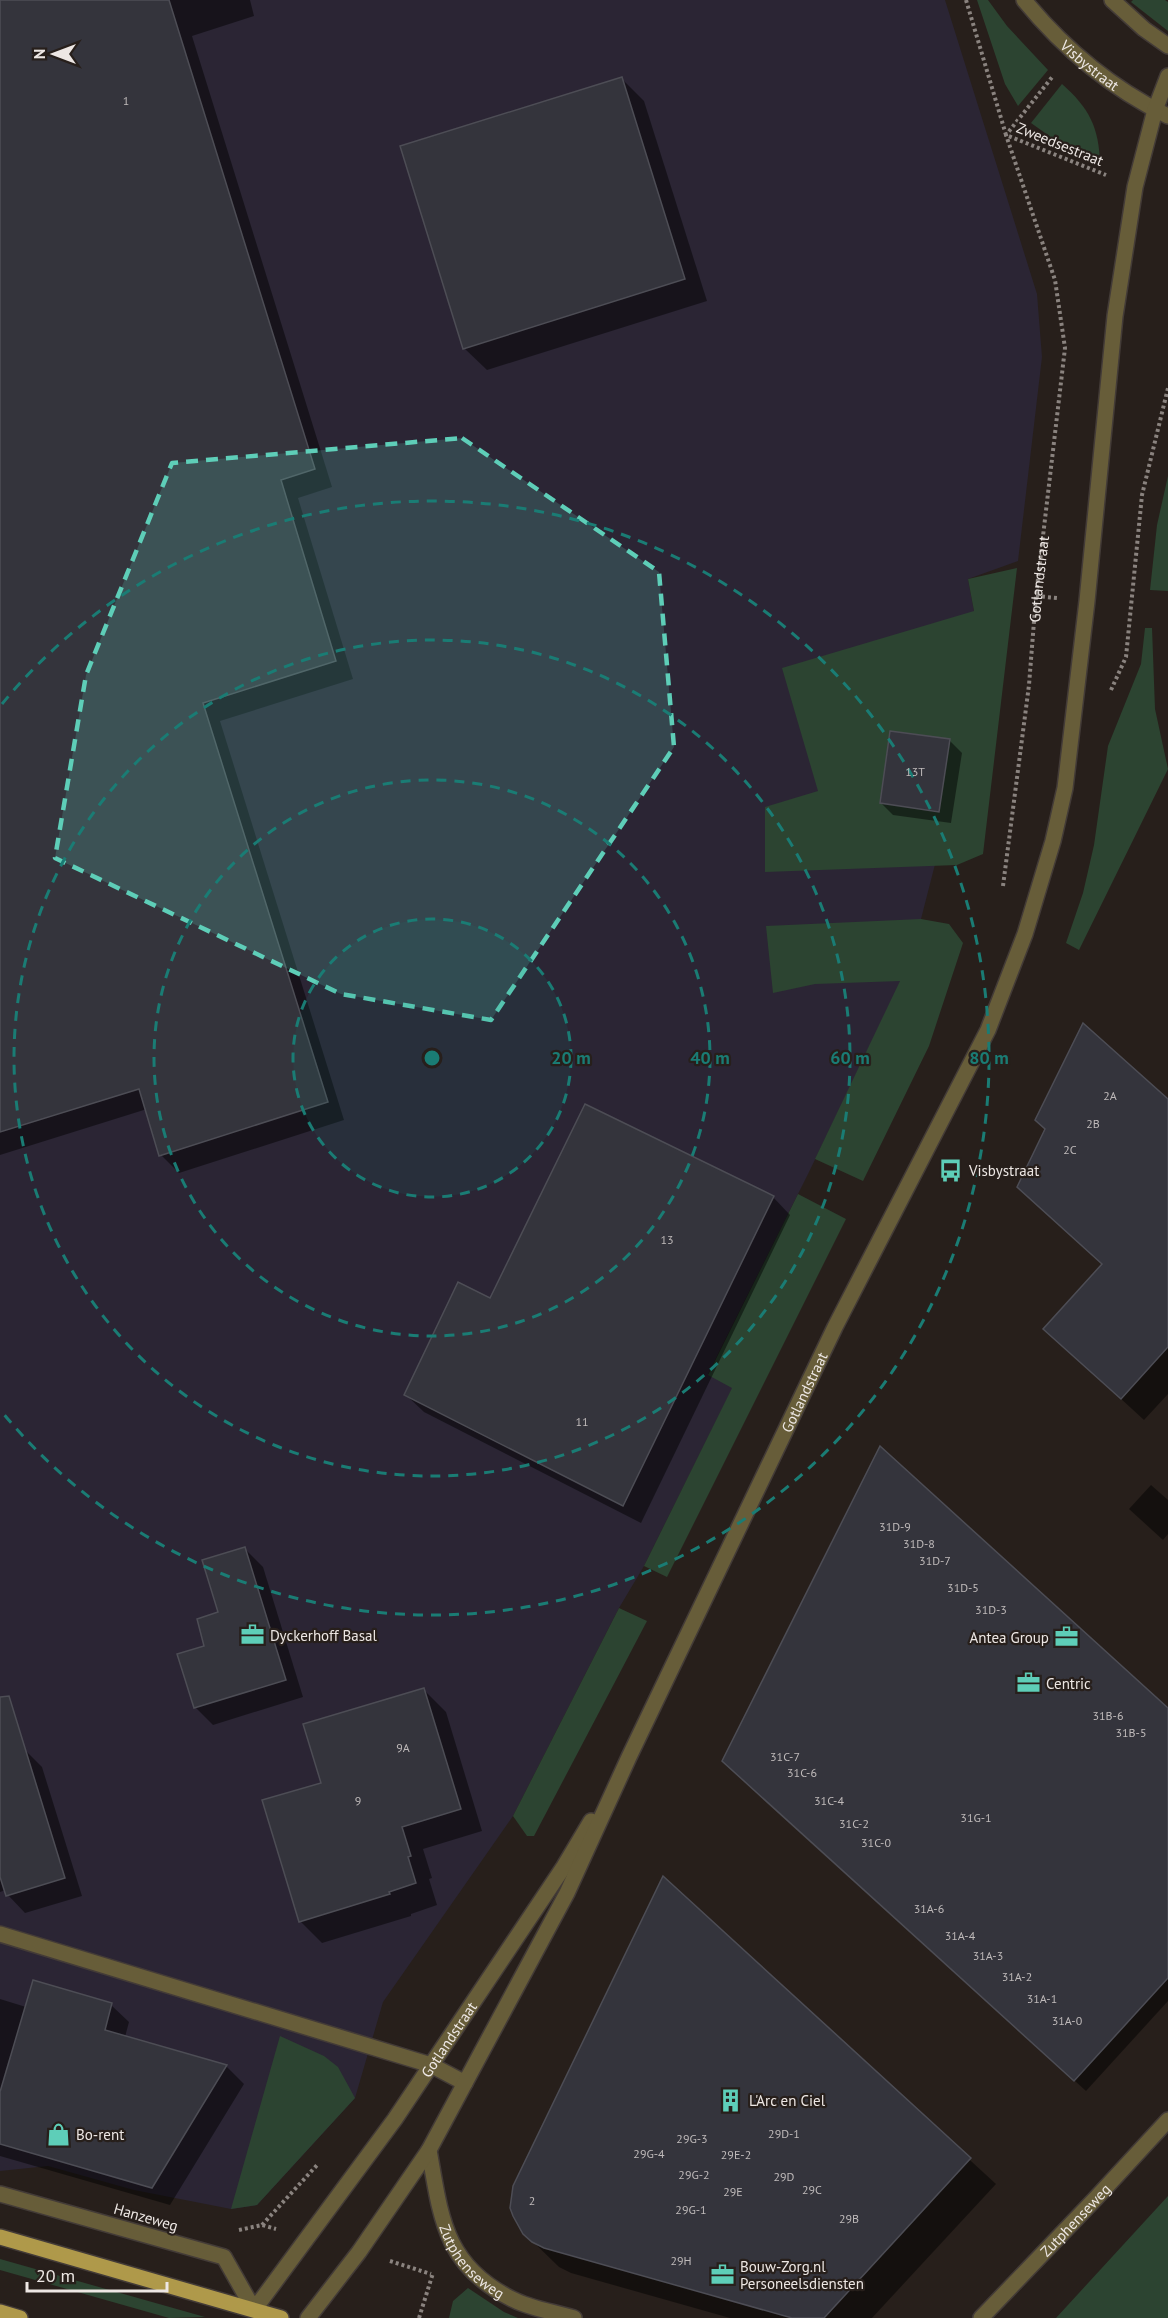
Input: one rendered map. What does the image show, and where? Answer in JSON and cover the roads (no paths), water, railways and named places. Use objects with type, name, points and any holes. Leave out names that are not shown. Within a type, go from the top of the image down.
[{"type":"main road","points":[[0,2237],[280,2318]]},
{"type":"main road","points":[[0,2312],[20,2318]]},
{"type":"street","name":"Visbystraat","points":[[1024,0],[1072,52],[1094,71],[1162,113]]},
{"type":"street","points":[[1112,0],[1144,29],[1168,46]]},
{"type":"street","name":"Gotlandstraat","points":[[308,2318],[358,2253],[429,2150],[567,1893],[629,1757],[835,1328],[988,1030],[1031,916],[1053,841],[1065,788],[1087,601],[1115,316],[1135,187],[1162,113],[1168,76]]},
{"type":"street","name":"Gotlandstraat","points":[[254,2310],[395,2119],[563,1868],[629,1757]]},
{"type":"street","points":[[0,1934],[431,2065],[465,2083]]},
{"type":"street","name":"Zutphenseweg","points":[[981,2318],[1168,2120]]},
{"type":"street","name":"Zutphenseweg","points":[[429,2150],[440,2212],[455,2252],[470,2269],[514,2301],[574,2318]]},
{"type":"street","name":"Hanzeweg","points":[[0,2194],[224,2257],[254,2310]]},
{"type":"place","name":"Visbystraat","points":[[951,1170]]},
{"type":"place","name":"Dyckerhoff Basal","points":[[252,1635]]},
{"type":"place","name":"Antea Group","points":[[1067,1637]]},
{"type":"place","name":"Centric","points":[[1028,1683]]},
{"type":"place","name":"L'Arc en Ciel","points":[[731,2100]]},
{"type":"place","name":"Bo-rent","points":[[58,2134]]},
{"type":"place","name":"Bouw-Zorg.nl Personeelsdiensten","points":[[722,2275]]}]
